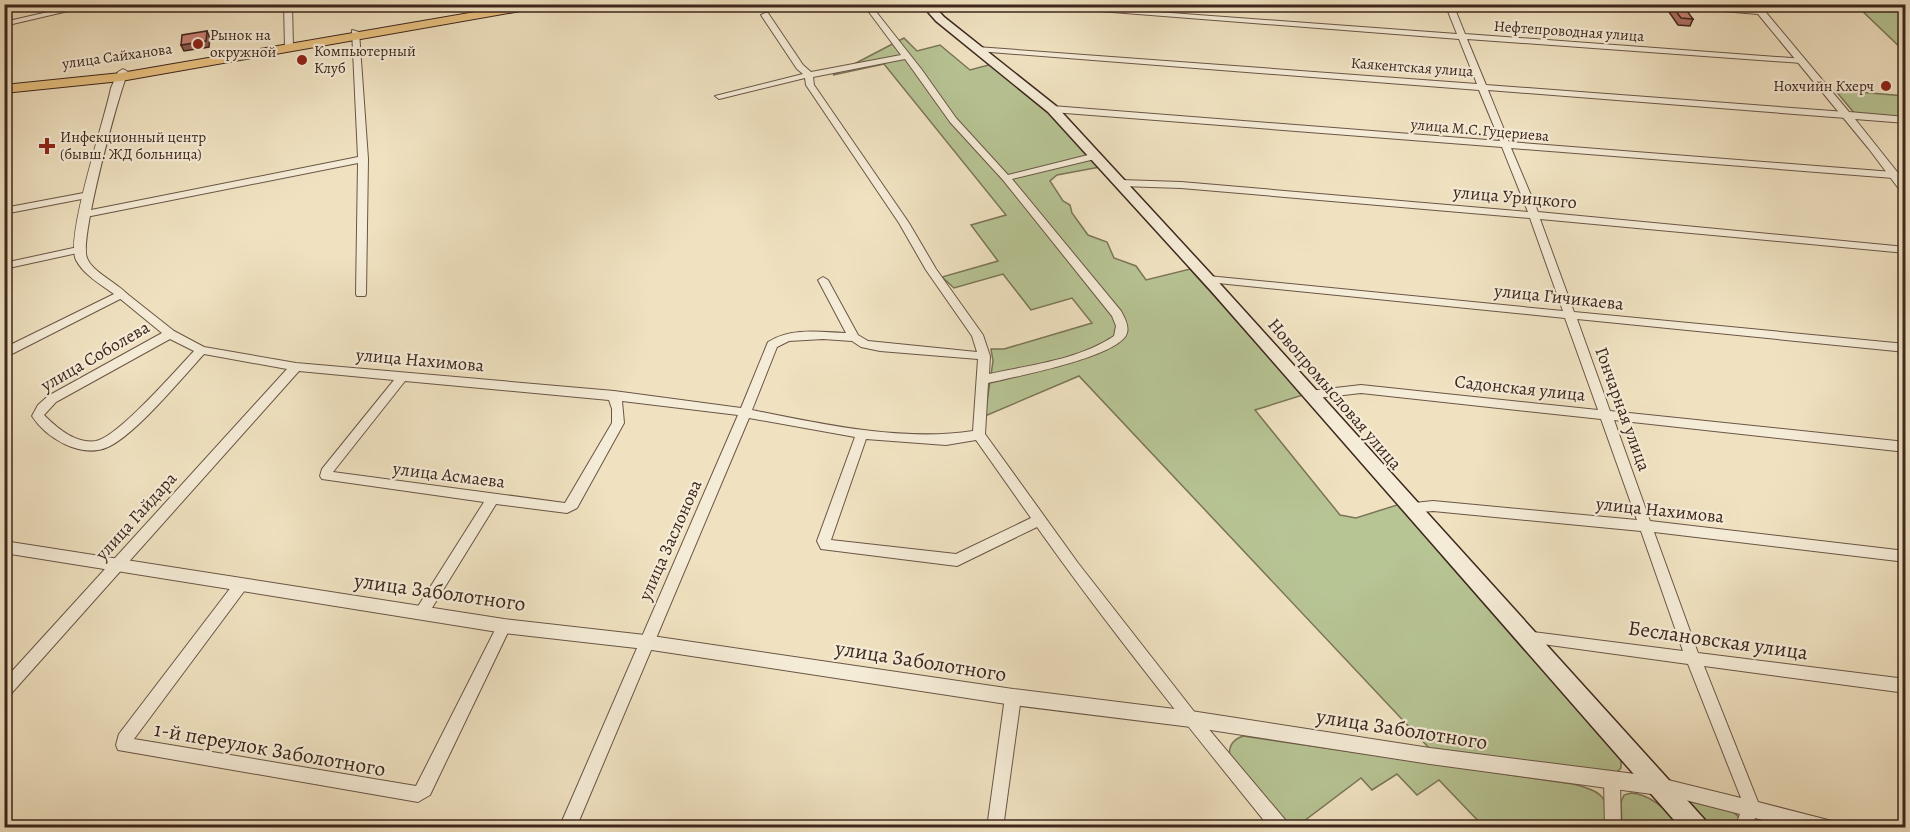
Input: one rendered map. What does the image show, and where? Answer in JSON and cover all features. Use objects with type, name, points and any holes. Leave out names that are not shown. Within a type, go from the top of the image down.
[{"type":"main road","points":[[355,35],[518,4]]},
{"type":"main road","points":[[4,89],[122,74],[543,4]]},
{"type":"main road","name":"Новопромысловая улица","points":[[926,4],[977,49],[1052,109],[1096,156],[1697,828]]},
{"type":"main road","name":"улица Сайханова","points":[[4,84],[122,74]]},
{"type":"street","points":[[4,24],[95,4]]},
{"type":"street","points":[[288,4],[289,46]]},
{"type":"street","points":[[866,4],[907,56],[952,120],[1006,178],[1117,314],[1122,325],[1119,339],[1091,352],[982,380]]},
{"type":"street","name":"Нефтепроводная улица","points":[[1011,4],[1104,8],[1463,38],[1802,61]]},
{"type":"street","name":"Гончарная улица","points":[[1449,4],[1534,215],[1693,658],[1748,794],[1751,808]]},
{"type":"street","points":[[1644,4],[1758,8],[1905,191]]},
{"type":"street","points":[[765,15],[800,67],[809,75],[810,85],[818,98],[848,138],[904,223],[931,270],[977,335],[984,356],[979,435],[1073,567],[1191,718],[1281,828]]},
{"type":"street","points":[[355,35],[363,159],[361,294]]},
{"type":"street","name":"Каякентская улица","points":[[977,49],[1846,115]]},
{"type":"street","points":[[719,96],[809,75],[907,56]]},
{"type":"street","points":[[4,266],[78,250],[89,195],[122,74]]},
{"type":"street","name":"улица М.С.Гуцериева","points":[[1052,109],[1905,176]]},
{"type":"street","points":[[1846,115],[1905,120]]},
{"type":"street","points":[[1006,178],[1096,156]]},
{"type":"street","points":[[86,214],[363,159]]},
{"type":"street","name":"улица Урицкого","points":[[1121,183],[1192,186],[1534,215],[1905,250]]},
{"type":"street","points":[[4,211],[89,195]]},
{"type":"street","name":"улица Нахимова","points":[[78,250],[82,260],[122,295],[170,334],[201,350],[296,367],[614,395],[745,413],[862,434],[946,440],[979,435]]},
{"type":"street","name":"улица Гичикаева","points":[[1208,279],[1905,348]]},
{"type":"street","points":[[823,280],[854,337],[865,344],[984,356]]},
{"type":"street","points":[[4,354],[122,295]]},
{"type":"street","name":"улица Соболева","points":[[170,334],[52,399],[42,408],[38,416],[66,441],[87,446],[105,444],[122,430],[201,350]]},
{"type":"street","name":"улица Заслонова","points":[[567,828],[745,413],[768,352],[776,340],[789,336],[854,337]]},
{"type":"street","name":"улица Гайдара","points":[[4,691],[296,367]]},
{"type":"street","name":"улица Асмаева","points":[[403,376],[326,472],[326,476],[570,507],[618,423],[618,409],[614,395]]},
{"type":"street","name":"Садонская улица","points":[[1310,395],[1361,389],[1905,447]]},
{"type":"street","points":[[862,434],[824,541],[826,545],[957,560],[1040,519]]},
{"type":"street","points":[[422,612],[493,498]]},
{"type":"street","name":"улица Нахимова","points":[[1410,508],[1433,506],[1647,526],[1905,557]]},
{"type":"street","name":"улица Заболотного","points":[[4,547],[504,626],[645,642],[1013,698],[1191,718],[1430,756],[1660,786],[1828,828]]},
{"type":"street","name":"1-й переулок Заболотного","points":[[240,586],[124,739],[124,745],[418,794],[424,789],[504,626]]},
{"type":"street","name":"Беслановская улица","points":[[1525,636],[1905,686]]},
{"type":"street","points":[[995,828],[1013,698]]},
{"type":"street","points":[[1612,781],[1613,828]]},
{"type":"street","points":[[1743,828],[1751,808]]},
{"type":"green space","points":[[1856,5],[1905,5],[1905,52]]},
{"type":"green space","points":[[904,38],[917,51],[940,45],[970,70],[992,64],[1049,112],[1100,167],[1057,175],[1050,181],[1063,201],[1070,205],[1072,213],[1088,235],[1107,242],[1114,258],[1136,266],[1146,280],[1190,269],[1303,395],[1255,410],[1340,515],[1356,518],[1400,504],[1621,756],[1621,768],[1616,773],[1430,749],[1079,376],[985,416],[993,361],[991,349],[1004,349],[1092,323],[1072,298],[1031,310],[1003,274],[954,288],[942,277],[998,261],[971,225],[1006,215],[884,64],[833,75]]},
{"type":"green space","points":[[1835,90],[1905,96],[1905,118],[1855,114]]},
{"type":"green space","points":[[1243,736],[1573,784],[1591,790],[1602,797],[1607,808],[1609,827],[1484,827],[1439,780],[1417,795],[1397,774],[1372,790],[1361,778],[1296,827],[1289,827],[1231,760],[1231,745]]},
{"type":"green space","points":[[1631,793],[1653,801],[1682,827],[1622,827],[1621,802],[1624,795]]},
{"type":"green space","points":[[1688,801],[1732,811],[1740,818],[1736,827],[1707,827]]},
{"type":"building","points":[[1672,6],[1684,7],[1693,19],[1681,18]]},
{"type":"building","points":[[207,31],[206,41],[181,45],[182,35]]},
{"type":"place","name":"Рынок на окружной","points":[[198,44]]},
{"type":"place","name":"Компьютерный Клуб","points":[[302,60]]},
{"type":"place","name":"Нохчийн Кхерч","points":[[1886,86]]},
{"type":"place","name":"Инфекционный центр (бывш. ЖД больница)","points":[[47,146]]}]
